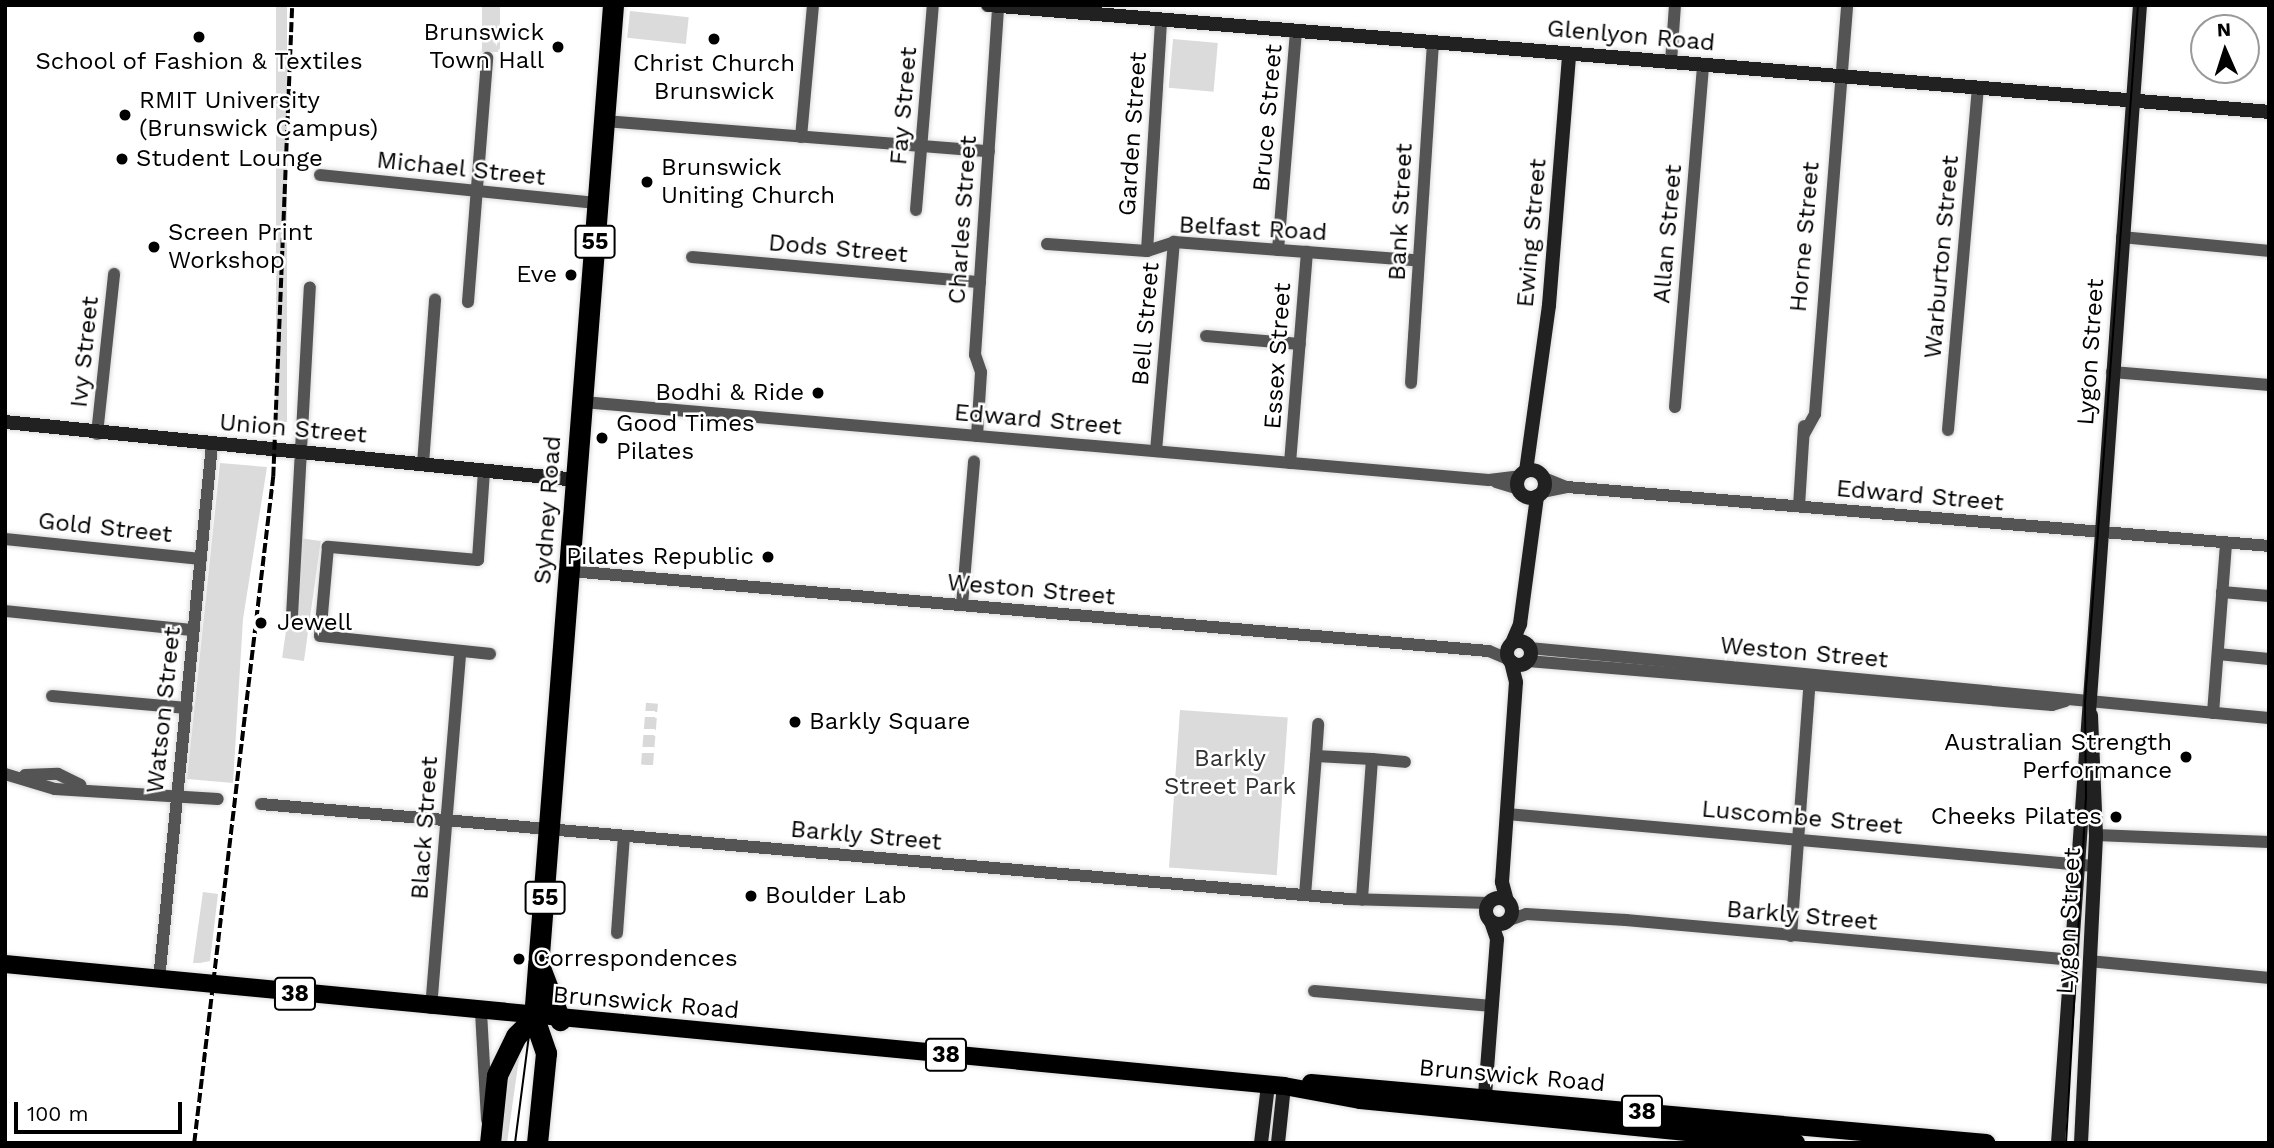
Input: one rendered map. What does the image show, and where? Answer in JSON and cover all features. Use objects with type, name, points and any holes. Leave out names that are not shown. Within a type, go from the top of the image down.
[{"type":"highway","name":"Sydney Road","points":[[534,1018],[613,5]]},
{"type":"highway","points":[[539,965],[560,1020]]},
{"type":"highway","points":[[490,1137],[500,1068],[519,1031],[534,1018]]},
{"type":"highway","name":"55","points":[[534,1018],[543,1029],[546,1054],[537,1143]]},
{"type":"main road","name":"Brunswick Road","points":[[5,964],[534,1018],[1276,1086],[1304,1082],[1484,1105],[1777,1136],[1986,1143]]},
{"type":"main road","name":"Brunswick Road","points":[[1777,1136],[1796,1143]]},
{"type":"street","points":[[801,136],[813,5]]},
{"type":"street","name":"Fay Street","points":[[916,210],[933,5]]},
{"type":"street","name":"Glenlyon Road","points":[[988,5],[1057,8],[1569,55],[2269,112]]},
{"type":"street","points":[[1671,62],[1675,5]]},
{"type":"street","name":"Horne Street","points":[[1799,506],[1804,434],[1815,414],[1813,401],[1847,5]]},
{"type":"street","name":"Lygon Street","points":[[2058,1143],[2140,5]]},
{"type":"street","name":"Charles Street","points":[[977,436],[980,282],[998,6]]},
{"type":"street","name":"Garden Street","points":[[1147,251],[1161,19]]},
{"type":"street","name":"Bruce Street","points":[[1278,250],[1296,31]]},
{"type":"street","name":"Bank Street","points":[[1412,383],[1415,260],[1433,42]]},
{"type":"street","name":"Ewing Street","points":[[1499,911],[1531,484],[1569,55]]},
{"type":"street","points":[[468,302],[487,58]]},
{"type":"street","name":"Allan Street","points":[[1675,407],[1703,65]]},
{"type":"street","name":"Warburton Street","points":[[1948,430],[1978,88]]},
{"type":"street","points":[[604,121],[989,152]]},
{"type":"street","name":"Michael Street","points":[[320,175],[598,203]]},
{"type":"street","points":[[2122,237],[2269,251]]},
{"type":"street","name":"Belfast Road","points":[[1047,244],[1147,251],[1174,242],[1415,260]]},
{"type":"street","name":"Bell Street","points":[[1156,451],[1174,242]]},
{"type":"street","name":"Essex Street","points":[[1290,463],[1307,252]]},
{"type":"street","name":"Dods Street","points":[[692,257],[980,282]]},
{"type":"street","name":"Ivy Street","points":[[97,434],[114,274]]},
{"type":"street","points":[[292,616],[310,287]]},
{"type":"street","points":[[423,464],[435,299]]},
{"type":"street","points":[[1206,336],[1300,344]]},
{"type":"street","points":[[2112,372],[2269,385]]},
{"type":"street","name":"Edward Street","points":[[583,402],[2269,547]]},
{"type":"street","name":"Union Street","points":[[5,422],[97,434],[577,480]]},
{"type":"street","name":"Watson Street","points":[[159,980],[212,444]]},
{"type":"street","points":[[962,605],[974,461]]},
{"type":"street","points":[[484,471],[478,560],[328,547],[320,636],[490,654]]},
{"type":"street","name":"Gold Street","points":[[5,539],[201,558]]},
{"type":"street","points":[[2213,713],[2226,543]]},
{"type":"street","name":"Weston Street","points":[[570,571],[2269,718]]},
{"type":"street","points":[[2222,592],[2269,596]]},
{"type":"street","points":[[5,611],[193,630]]},
{"type":"street","name":"Black Street","points":[[432,1008],[460,652]]},
{"type":"street","points":[[2218,654],[2269,659]]},
{"type":"street","points":[[1791,936],[1810,680]]},
{"type":"street","points":[[52,696],[186,708]]},
{"type":"street","name":"Lygon Street","points":[[2081,1143],[2095,835],[2096,742],[2088,702]]},
{"type":"street","points":[[1306,895],[1318,724]]},
{"type":"street","points":[[1316,756],[1405,762]]},
{"type":"street","points":[[1362,900],[1372,759]]},
{"type":"street","points":[[12,775],[49,788],[92,788],[218,799]]},
{"type":"street","name":"Barkly Street","points":[[261,804],[447,823],[1469,907],[2073,960]]},
{"type":"street","name":"Luscombe Street","points":[[1507,814],[2094,866]]},
{"type":"street","points":[[2095,835],[2269,842]]},
{"type":"street","points":[[617,933],[624,836]]},
{"type":"street","points":[[1484,1105],[1499,911]]},
{"type":"street","points":[[2073,960],[2269,978]]},
{"type":"street","points":[[1314,991],[1492,1006]]},
{"type":"street","points":[[481,1012],[481,1094],[490,1137]]},
{"type":"street","points":[[1261,1143],[1276,1086]]},
{"type":"street","points":[[1276,1086],[1278,1143]]},
{"type":"green space","points":[[276,5],[287,5],[287,422],[276,422]]},
{"type":"green space","points":[[482,5],[500,5],[500,52],[482,52]]},
{"type":"green space","points":[[630,11],[689,17],[686,44],[627,38]]},
{"type":"green space","points":[[1173,39],[1218,43],[1214,92],[1169,88]]},
{"type":"green space","points":[[220,463],[267,467],[243,619],[233,783],[187,779]]},
{"type":"green space","points":[[299,538],[321,541],[304,661],[282,658]]},
{"type":"green space","name":"Barkly Street Park","points":[[1180,710],[1288,718],[1277,875],[1169,868]]},
{"type":"green space","points":[[203,892],[218,894],[210,961],[193,963]]},
{"type":"green space","points":[[521,1044],[507,1143],[498,1143],[499,1096]]},
{"type":"tunnel","points":[[647,765],[652,703]]},
{"type":"tram line","points":[[515,1143],[534,996],[610,5]]},
{"type":"tram line","points":[[2066,1143],[2086,798],[2085,702],[2138,5]]},
{"type":"railway","points":[[194,1143],[273,477],[292,5]]},
{"type":"place","name":"School of Fashion & Textiles","points":[[199,37]]},
{"type":"place","name":"Christ Church Brunswick","points":[[714,39]]},
{"type":"place","name":"Brunswick Town Hall","points":[[558,47]]},
{"type":"place","name":"RMIT University (Brunswick Campus)","points":[[125,115]]},
{"type":"place","name":"Student Lounge","points":[[122,159]]},
{"type":"place","name":"Brunswick Uniting Church","points":[[647,182]]},
{"type":"place","name":"Screen Print Workshop","points":[[154,247]]},
{"type":"place","name":"Eve","points":[[571,275]]},
{"type":"place","name":"Bodhi & Ride","points":[[818,393]]},
{"type":"place","name":"Good Times Pilates","points":[[602,438]]},
{"type":"place","name":"Pilates Republic","points":[[768,557]]},
{"type":"place","name":"Jewell","points":[[261,623]]},
{"type":"place","name":"Barkly Square","points":[[795,722]]},
{"type":"place","name":"Australian Strength Performance","points":[[2186,757]]},
{"type":"place","name":"Cheeks Pilates","points":[[2116,817]]},
{"type":"place","name":"Boulder Lab","points":[[751,896]]},
{"type":"place","name":"Correspondences","points":[[519,959]]}]
